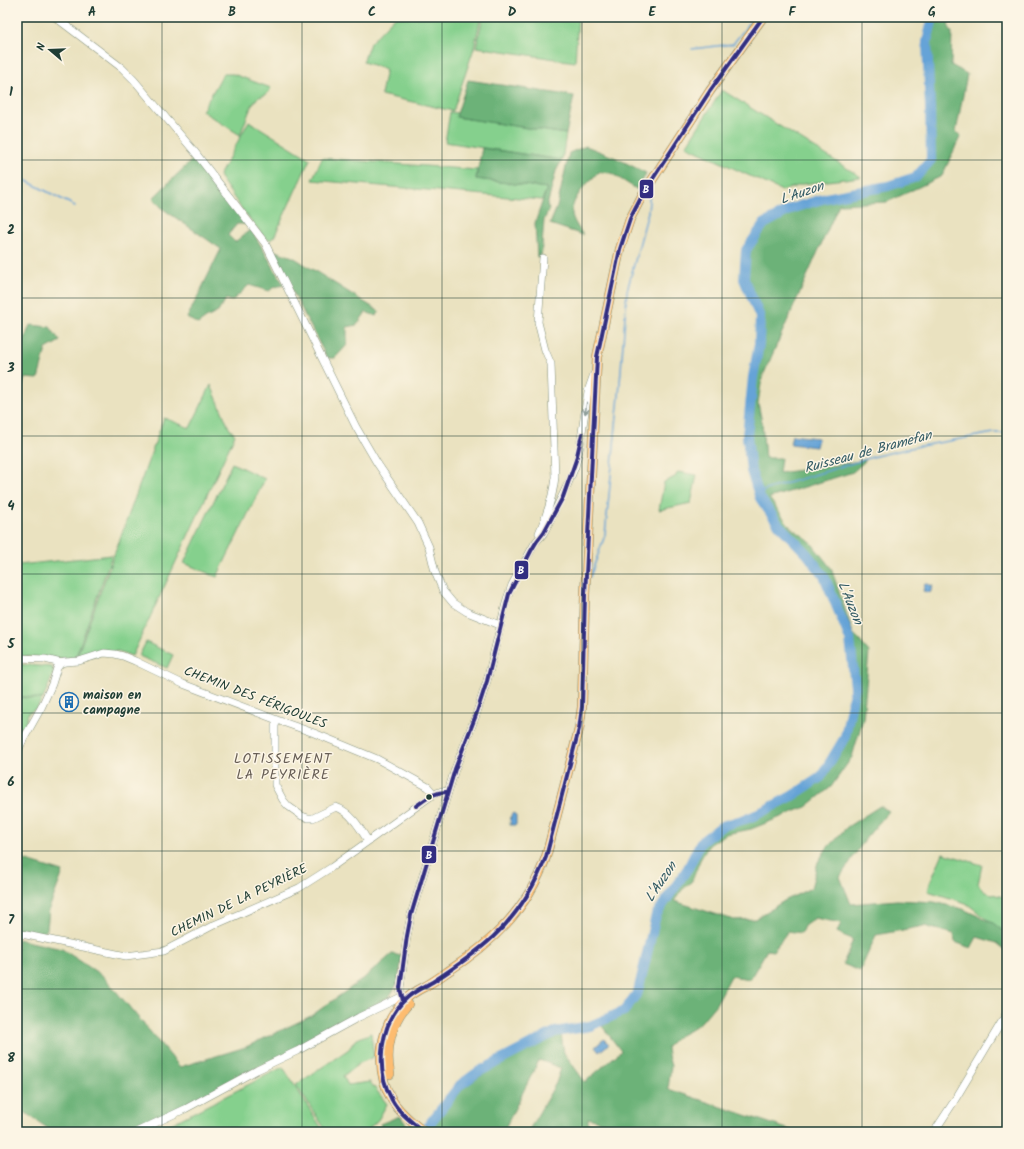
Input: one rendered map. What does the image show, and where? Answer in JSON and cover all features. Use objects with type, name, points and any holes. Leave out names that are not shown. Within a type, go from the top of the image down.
[{"type":"main road","points":[[424,1132],[407,1118],[396,1106],[388,1092],[382,1061],[382,1050],[386,1032],[394,1014],[411,994],[428,985],[486,944],[502,929],[520,908],[535,886],[546,857],[579,729],[582,707],[585,595],[596,370],[600,341],[620,249],[630,220],[643,194],[682,134],[763,17]]},
{"type":"main road","points":[[405,1000],[405,1008],[397,1021],[388,1051],[389,1071],[393,1091],[407,1118]]},
{"type":"street","points":[[56,17],[122,68],[134,80],[194,151],[264,243],[356,427],[377,463],[418,523],[428,547],[435,572],[443,592],[453,604],[467,612],[500,625]]},
{"type":"street","points":[[136,1132],[185,1109],[258,1070],[405,1000],[400,988],[408,926],[448,792],[487,681],[507,598],[512,585],[535,543],[554,490],[555,477],[551,364],[545,350],[538,322],[542,258]]},
{"type":"street","points":[[535,543],[543,534],[550,521],[567,486],[574,467],[580,446],[588,391],[596,370]]},
{"type":"street","name":"CHEMIN DES FÉRIGOULES","points":[[17,658],[61,663],[78,661],[104,654],[115,654],[135,661],[183,684],[314,733],[377,759],[428,787],[434,794]]},
{"type":"street","points":[[17,753],[41,708],[52,684],[57,668],[61,663]]},
{"type":"street","points":[[276,720],[275,785],[283,800],[288,806],[308,818],[312,818],[336,807],[341,808],[349,814],[368,841]]},
{"type":"street","name":"CHEMIN DE LA PEYRIÈRE","points":[[17,933],[126,956],[164,951],[214,925],[299,888],[332,867],[434,794],[442,791],[448,792]]},
{"type":"street","points":[[934,1132],[1007,1012]]},
{"type":"green space","points":[[395,17],[481,17],[474,48],[453,111],[381,95],[386,69],[363,62],[370,43]]},
{"type":"green space","points":[[483,17],[578,17],[575,62],[476,47]]},
{"type":"green space","points":[[934,17],[951,17],[948,25],[952,33],[951,65],[967,74],[956,132],[961,135],[942,176],[887,202],[839,204],[762,378],[758,403],[762,422],[765,458],[781,458],[779,473],[866,460],[853,472],[769,498],[791,528],[809,540],[831,568],[853,633],[869,652],[863,719],[852,757],[831,787],[806,807],[751,829],[726,834],[709,845],[700,860],[692,881],[682,890],[674,901],[734,920],[755,919],[784,901],[811,888],[818,862],[827,848],[847,827],[880,806],[889,811],[866,838],[840,877],[851,904],[897,900],[934,902],[963,909],[993,923],[1007,934],[1007,951],[997,943],[977,937],[971,948],[955,942],[954,934],[924,926],[876,935],[860,971],[843,964],[853,940],[837,932],[841,923],[815,918],[804,926],[801,933],[788,931],[773,951],[767,950],[750,979],[731,976],[716,1004],[701,1022],[677,1037],[667,1047],[671,1066],[668,1089],[796,1132],[627,1132],[628,1129],[588,1118],[588,1132],[528,1132],[556,1083],[561,1068],[539,1060],[503,1132],[439,1132],[433,1125],[463,1088],[491,1069],[557,1034],[561,1034],[564,1053],[585,1082],[621,1051],[602,1026],[627,1013],[640,994],[658,915],[689,869],[703,844],[723,829],[754,819],[794,797],[823,778],[847,737],[857,687],[851,638],[826,575],[781,524],[762,497],[754,470],[749,436],[755,376],[762,345],[762,317],[747,279],[749,251],[766,226],[794,209],[826,199],[889,187],[917,177],[932,161],[932,107],[929,42]]},
{"type":"green space","points":[[223,74],[233,74],[271,88],[267,94],[257,98],[251,107],[240,135],[202,111]]},
{"type":"green space","points":[[468,80],[574,96],[566,134],[456,117]]},
{"type":"green space","points":[[722,90],[861,177],[803,184],[782,191],[686,146]]},
{"type":"green space","points":[[450,112],[457,113],[457,117],[566,134],[562,160],[445,142]]},
{"type":"green space","points":[[249,121],[310,159],[274,237],[270,240],[265,238],[241,208],[219,176]]},
{"type":"green space","points":[[586,146],[616,158],[646,173],[638,190],[611,173],[599,172],[594,176],[584,187],[573,205],[573,218],[583,235],[550,224],[557,207],[569,153]]},
{"type":"green space","points":[[482,148],[562,160],[556,171],[547,206],[549,209],[544,220],[541,258],[537,257],[535,223],[547,188],[476,179]]},
{"type":"green space","points":[[195,157],[247,224],[237,224],[228,235],[235,242],[251,229],[284,285],[274,287],[269,291],[249,285],[232,301],[226,299],[218,312],[198,324],[187,318],[221,249],[163,209],[153,198]]},
{"type":"green space","points":[[322,158],[477,170],[476,179],[547,188],[542,200],[312,180]]},
{"type":"green space","points":[[275,251],[293,257],[380,312],[376,316],[366,312],[357,325],[347,327],[347,345],[335,358],[327,358],[279,265]]},
{"type":"green space","points":[[30,325],[50,327],[60,341],[46,349],[38,379],[25,378],[21,389],[17,389],[17,345],[23,344]]},
{"type":"green space","points":[[211,385],[229,428],[235,435],[132,656],[118,651],[76,659],[164,418],[190,428]]},
{"type":"green space","points":[[232,463],[265,479],[217,577],[184,563]]},
{"type":"green space","points":[[678,472],[697,475],[691,503],[659,510],[664,482],[675,477]]},
{"type":"green space","points":[[112,555],[75,659],[17,656],[17,563],[19,563],[19,565]]},
{"type":"green space","points":[[146,642],[173,655],[167,668],[139,656]]},
{"type":"green space","points":[[17,664],[52,667],[54,672],[43,699],[17,696]]},
{"type":"green space","points":[[17,697],[42,699],[37,708],[28,713],[25,728],[17,727]]},
{"type":"green space","points":[[943,853],[982,865],[978,884],[985,892],[1007,898],[1007,934],[966,903],[928,891]]},
{"type":"green space","points":[[17,858],[63,872],[49,909],[47,929],[42,936],[17,931]]},
{"type":"green space","points":[[17,939],[62,949],[104,977],[180,1067],[246,1047],[311,1016],[363,979],[392,954],[402,956],[398,983],[389,997],[278,1057],[151,1122],[127,1132],[53,1132],[17,1107]]},
{"type":"green space","points":[[371,1033],[374,1057],[360,1063],[343,1076],[348,1085],[370,1082],[387,1104],[378,1120],[365,1132],[327,1132],[296,1085],[349,1049],[355,1040]]},
{"type":"green space","points":[[283,1067],[324,1132],[157,1131]]},
{"type":"green space","points":[[400,1116],[414,1132],[384,1132],[380,1124]]},
{"type":"water","points":[[792,435],[818,438],[816,447],[790,444]]},
{"type":"water","points":[[925,583],[933,586],[930,593],[923,591]]},
{"type":"water","points":[[513,813],[516,815],[516,825],[510,825],[511,815]]},
{"type":"water","points":[[604,1039],[609,1044],[599,1052],[595,1047]]},
{"type":"waterway","points":[[692,49],[733,44],[754,17]]},
{"type":"waterway","name":"L'Auzon","points":[[423,1132],[460,1085],[478,1072],[555,1032],[590,1026],[624,1011],[638,992],[656,915],[688,868],[701,842],[722,826],[752,817],[792,796],[821,777],[845,737],[855,687],[850,639],[824,576],[807,554],[779,525],[760,498],[751,471],[747,436],[753,377],[759,344],[760,317],[744,279],[746,250],[764,224],[793,208],[826,198],[888,186],[916,177],[931,160],[927,42],[933,17]]},
{"type":"waterway","points":[[17,176],[75,206]]},
{"type":"waterway","points":[[590,577],[605,535],[619,396],[627,291],[648,212],[650,191]]},
{"type":"waterway","name":"Ruisseau de Bramefan","points":[[758,494],[768,489],[876,456],[915,447],[994,433],[1007,433]]},
{"type":"transit line","name":"B","points":[[424,1132],[406,1118],[398,1109],[386,1087],[382,1060],[386,1032],[391,1019],[408,997],[449,971],[479,949],[502,929],[524,900],[546,857],[579,729],[582,707],[585,595],[597,357],[620,249],[630,219],[643,194],[710,91],[763,17]]},
{"type":"transit line","name":"B","points":[[403,1001],[400,988],[411,915],[455,769],[476,715],[487,681],[509,594],[531,551],[544,532],[563,497],[576,460],[582,434]]},
{"type":"transit line","name":"B","points":[[416,806],[435,794],[448,792]]},
{"type":"place","name":"maison en campagne","points":[[69,702]]},
{"type":"district","name":"LOTISSEMENT LA PEYRIÈRE","points":[[283,768]]}]
